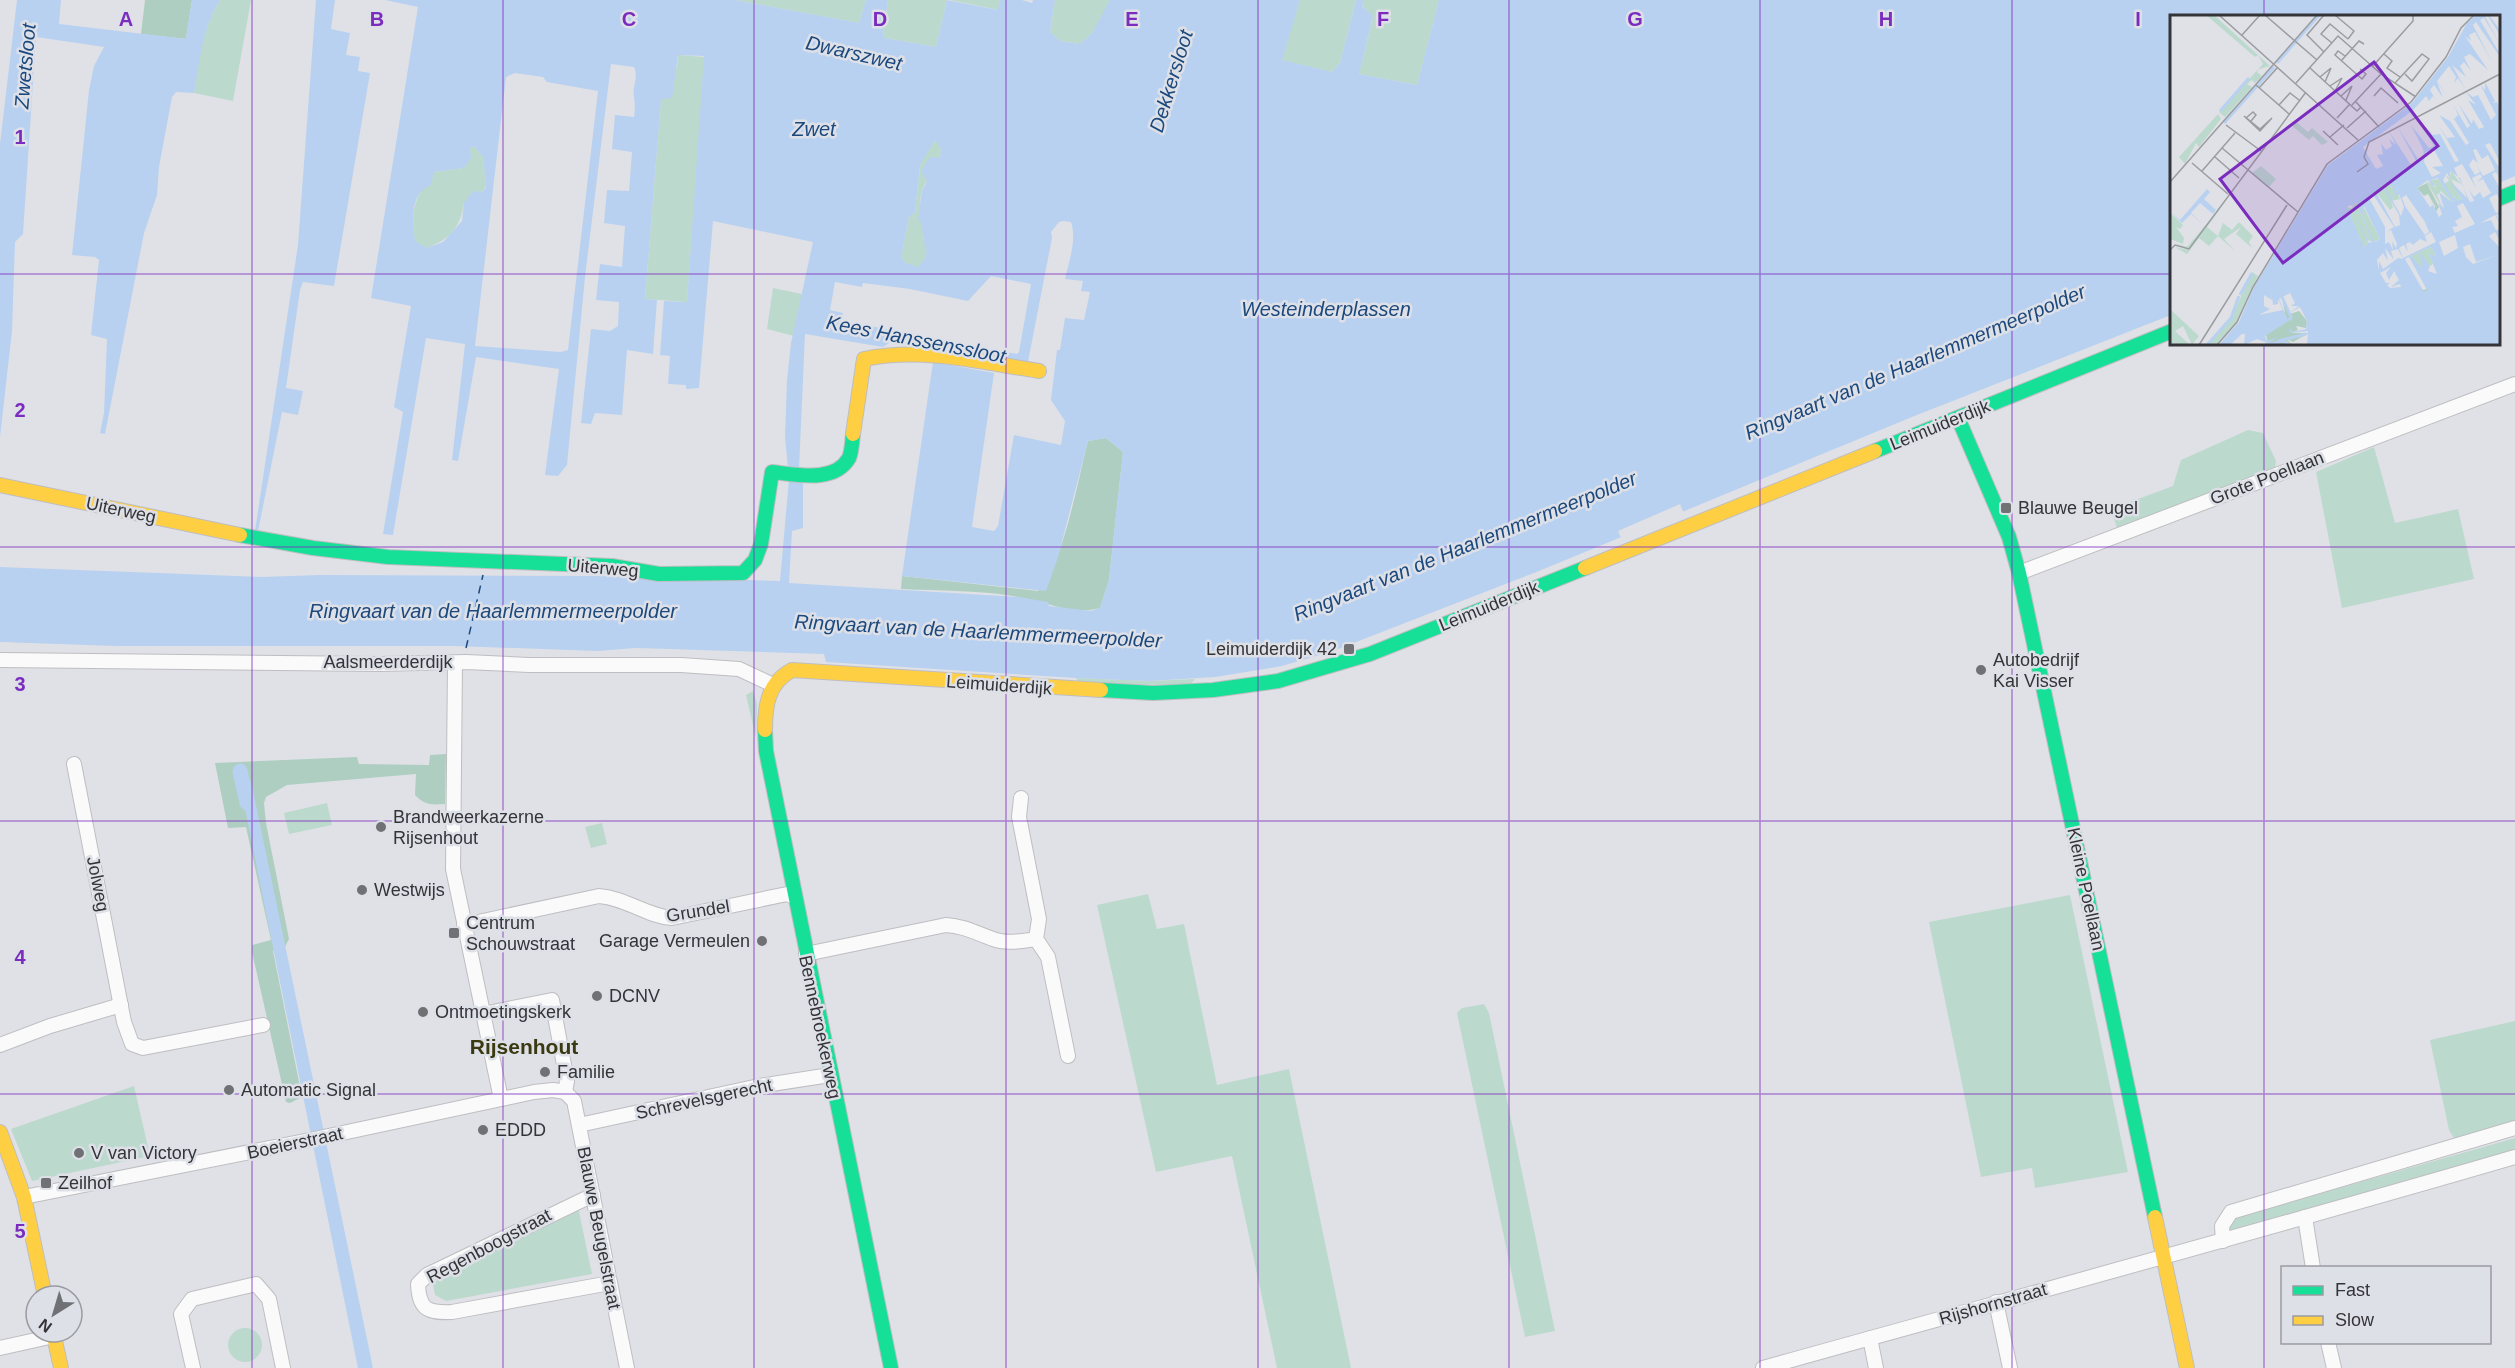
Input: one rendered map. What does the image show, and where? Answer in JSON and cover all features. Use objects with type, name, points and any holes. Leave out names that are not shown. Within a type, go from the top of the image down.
[{"type":"street","points":[[2500,199],[2515,192]]},
{"type":"street","name":"Leimuiderdijk","points":[[773,684],[792,670],[1153,693],[1213,690],[1278,681],[1370,654],[2170,332]]},
{"type":"street","name":"Uiterweg","points":[[0,485],[242,536],[414,561],[612,566],[621,569],[675,574],[743,573],[756,560],[761,544],[772,472],[805,475],[830,474],[846,465],[850,456],[864,359],[884,354],[928,354],[1039,371]]},
{"type":"street","name":"Grote Poellaan","points":[[2019,573],[2515,384]]},
{"type":"street","name":"Kleine Poellaan","points":[[1958,418],[2009,537],[2019,573],[2187,1368]]},
{"type":"street","name":"Aalsmeerderdijk","points":[[0,660],[722,667],[739,669],[773,684]]},
{"type":"street","points":[[455,663],[452,850],[455,882],[501,1099]]},
{"type":"street","name":"Bennebroekerweg","points":[[773,684],[765,714],[766,751],[891,1368]]},
{"type":"street","name":"Jolweg","points":[[74,764],[121,1005],[130,1040],[138,1048],[263,1025]]},
{"type":"street","points":[[1021,798],[1019,817],[1039,919],[1036,939],[1048,957],[1068,1056]]},
{"type":"street","name":"Grundel","points":[[464,925],[599,896],[619,900],[658,917],[672,918],[787,894],[794,897]]},
{"type":"street","points":[[806,954],[946,925],[962,926],[994,940],[1016,942],[1036,939]]},
{"type":"street","points":[[483,1014],[552,1000],[567,1081],[565,1092]]},
{"type":"street","points":[[0,1045],[50,1026],[121,1005]]},
{"type":"street","name":"Schrevelsgerecht","points":[[579,1125],[759,1086],[830,1075]]},
{"type":"street","name":"Boeierstraat","points":[[24,1197],[304,1142],[534,1092],[553,1090],[565,1092]]},
{"type":"street","name":"Blauwe Beugelstraat","points":[[565,1092],[574,1101],[627,1368]]},
{"type":"street","points":[[2223,1241],[2222,1226],[2231,1212],[2515,1128]]},
{"type":"street","points":[[0,1132],[24,1197],[42,1284]]},
{"type":"street","name":"Rijshornstraat","points":[[1763,1368],[2223,1241],[2515,1157]]},
{"type":"street","name":"Regenboogstraat","points":[[592,1195],[427,1275],[418,1284],[419,1297],[424,1308],[435,1313],[452,1312],[610,1283]]},
{"type":"street","points":[[2304,1217],[2313,1266]]},
{"type":"street","points":[[192,1368],[182,1314],[192,1299],[256,1284],[269,1299],[283,1368]]},
{"type":"street","points":[[1996,1302],[2010,1368]]},
{"type":"street","points":[[1870,1338],[1876,1368]]},
{"type":"street","points":[[0,1348],[24,1342]]},
{"type":"street","points":[[56,1344],[61,1368]]},
{"type":"street","points":[[2328,1344],[2334,1368]]},
{"type":"green space","points":[[145,0],[192,0],[186,39],[141,34]]},
{"type":"green space","points":[[220,0],[251,0],[233,101],[194,93],[205,33]]},
{"type":"green space","points":[[735,0],[866,0],[859,23]]},
{"type":"green space","points":[[888,0],[947,0],[936,47],[885,38],[883,34]]},
{"type":"green space","points":[[950,0],[1000,0],[999,10]]},
{"type":"green space","points":[[1055,0],[1110,0],[1110,3],[1092,33],[1080,44],[1060,41],[1050,32]]},
{"type":"green space","points":[[1300,0],[1356,0],[1340,63],[1332,72],[1281,60]]},
{"type":"green space","points":[[1364,0],[1439,0],[1417,85],[1359,74],[1373,17],[1362,5]]},
{"type":"green space","points":[[678,55],[705,57],[687,302],[645,299],[661,99],[677,67]]},
{"type":"green space","points":[[934,139],[941,151],[937,165],[922,191],[920,209],[923,239],[927,250],[918,268],[901,258],[909,217],[915,212],[920,165]]},
{"type":"green space","points":[[474,146],[483,157],[486,186],[482,192],[464,203],[457,226],[442,241],[427,248],[415,242],[414,212],[422,189],[434,172],[464,168],[468,149]]},
{"type":"green space","points":[[773,288],[802,294],[794,336],[767,329]]},
{"type":"green space","points":[[2248,430],[2263,433],[2276,461],[2275,469],[2117,528],[2111,509],[2173,486],[2181,460]]},
{"type":"green space","points":[[1106,438],[1123,452],[1109,580],[1100,608],[1069,609],[990,593],[901,589],[902,576],[1038,591],[1047,580],[1062,543],[1088,441]]},
{"type":"green space","points":[[2374,447],[2395,523],[2458,509],[2474,579],[2342,608],[2316,472]]},
{"type":"green space","points":[[1076,678],[1149,681],[1195,679],[1190,685],[1080,684]]},
{"type":"green space","points":[[753,691],[757,704],[756,738],[746,695]]},
{"type":"green space","points":[[446,754],[445,804],[428,804],[415,795],[416,774],[287,785],[266,797],[264,803],[266,823],[289,939],[285,947],[273,951],[302,1097],[290,1103],[286,1102],[252,952],[252,945],[271,940],[246,827],[228,828],[215,763],[357,757],[359,764],[429,765],[430,755]]},
{"type":"green space","points":[[327,803],[332,825],[289,834],[284,813]]},
{"type":"green space","points":[[602,823],[607,844],[591,848],[585,827]]},
{"type":"green space","points":[[1148,894],[1157,929],[1184,924],[1217,1085],[1289,1069],[1351,1368],[1277,1368],[1232,1156],[1156,1172],[1097,905]]},
{"type":"green space","points":[[2070,895],[2128,1172],[2035,1188],[2032,1168],[1981,1177],[1929,922]]},
{"type":"green space","points":[[1484,1004],[1489,1013],[1555,1331],[1525,1337],[1457,1013],[1462,1008]]},
{"type":"green space","points":[[2515,1021],[2515,1123],[2454,1138],[2449,1130],[2430,1040]]},
{"type":"green space","points":[[134,1086],[150,1156],[32,1181],[11,1129]]},
{"type":"green space","points":[[2515,1138],[2515,1150],[2226,1233],[2227,1220]]},
{"type":"green space","points":[[578,1207],[592,1274],[446,1301],[435,1295],[433,1284],[438,1279]]},
{"type":"green space","points":[[245,1328],[257,1333],[262,1345],[257,1357],[245,1362],[233,1357],[228,1345],[233,1333]]},
{"type":"water","name":"Zwetsloot","points":[[17,0],[61,0],[59,24],[186,39],[192,0],[220,0],[205,33],[194,93],[176,92],[172,97],[159,167],[157,195],[144,233],[105,434],[100,433],[104,413],[107,339],[91,335],[99,260],[95,257],[72,255],[89,90],[94,66],[104,47],[36,37],[23,234],[15,242],[12,331],[0,437],[0,144]]},
{"type":"water","points":[[316,0],[335,0],[331,29],[350,33],[346,55],[360,57],[358,71],[370,73],[334,286],[303,282],[300,290],[286,388],[303,391],[298,415],[282,412],[258,531],[255,531],[298,245]]},
{"type":"water","points":[[385,0],[735,0],[859,23],[866,0],[888,0],[883,34],[885,38],[936,47],[947,0],[998,10],[1000,0],[1022,0],[1032,3],[1033,0],[1055,0],[1050,32],[1060,41],[1080,44],[1092,33],[1110,0],[1300,0],[1282,60],[1332,72],[1340,63],[1356,0],[1364,0],[1362,6],[1373,16],[1359,74],[1417,85],[1439,0],[2515,0],[2515,176],[2500,183],[2500,15],[2170,15],[2170,315],[1912,417],[1539,571],[1333,651],[1282,666],[1215,677],[1149,681],[826,662],[824,654],[636,648],[597,651],[455,646],[116,646],[0,642],[0,567],[262,577],[319,575],[607,576],[780,581],[789,479],[785,437],[787,380],[791,343],[813,242],[713,221],[699,388],[686,389],[686,385],[668,384],[670,356],[660,355],[664,301],[687,302],[704,56],[678,55],[672,98],[661,99],[645,299],[657,300],[653,354],[627,350],[622,415],[595,413],[591,424],[581,423],[591,329],[610,331],[618,326],[619,302],[596,300],[600,264],[622,267],[625,226],[604,223],[607,190],[629,191],[632,152],[612,149],[615,115],[634,117],[635,107],[634,67],[611,64],[585,277],[567,465],[558,476],[545,475],[559,369],[476,357],[458,461],[452,460],[465,344],[426,338],[393,535],[383,534],[403,412],[394,407],[411,306],[371,298],[418,7]],"holes":[[[515,73],[543,77],[547,82],[598,91],[568,350],[561,352],[475,346],[506,77]],[[935,140],[941,149],[940,158],[930,157],[921,171],[927,181],[922,191],[918,218],[922,225],[927,252],[925,259],[918,267],[906,263],[901,258],[909,217],[915,212],[920,165]],[[474,146],[483,157],[486,187],[482,192],[473,191],[464,203],[462,221],[443,242],[427,248],[415,241],[413,217],[419,194],[431,185],[434,172],[464,168],[472,157],[469,149]],[[1059,222],[1071,222],[1073,229],[1073,243],[1065,279],[1083,281],[1081,291],[1090,292],[1084,320],[1065,318],[1060,350],[1057,350],[1051,400],[1065,421],[1061,445],[1014,435],[998,526],[994,531],[972,527],[994,373],[933,362],[902,576],[1046,591],[1058,557],[1088,441],[1106,438],[1123,452],[1109,580],[1100,608],[1091,611],[1049,606],[1048,602],[1018,597],[789,583],[792,531],[803,528],[803,481],[799,469],[805,334],[883,347],[892,341],[926,343],[960,349],[1027,367],[1052,238],[1051,232]],[[991,276],[1031,284],[1017,354],[849,322],[841,323],[843,313],[830,310],[835,282],[862,287],[863,283],[910,289],[968,301]]]},
{"type":"water","points":[[251,781],[373,1368],[358,1368],[240,784]]},
{"type":"pier","points":[[1680,504],[1684,514],[1622,540],[1618,531]]},
{"type":"pier","points":[[311,646],[447,646],[447,649],[311,649]]},
{"type":"waterway","points":[[240,771],[247,803]]},
{"type":"ferry route","points":[[466,648],[483,575]]},
{"type":"traffic: fast","points":[[2500,198],[2515,192]]},
{"type":"traffic: fast","points":[[1875,451],[2170,332]]},
{"type":"traffic: fast","points":[[1958,418],[2009,537],[2019,573],[2155,1217]]},
{"type":"traffic: fast","points":[[240,535],[313,548],[388,557],[612,566],[659,574],[743,573],[755,560],[761,544],[772,472],[813,476],[834,471],[849,458],[853,434]]},
{"type":"traffic: fast","points":[[1101,690],[1153,693],[1213,690],[1278,681],[1370,654],[1585,568]]},
{"type":"traffic: fast","points":[[765,730],[766,751],[891,1368]]},
{"type":"traffic: slow","points":[[853,434],[864,359],[930,355],[1039,371]]},
{"type":"traffic: slow","points":[[1585,568],[1875,451]]},
{"type":"traffic: slow","points":[[0,485],[240,535]]},
{"type":"traffic: slow","points":[[765,730],[767,703],[773,688],[784,675],[792,670],[1101,690]]},
{"type":"traffic: slow","points":[[0,1132],[24,1197],[42,1284]]},
{"type":"traffic: slow","points":[[2155,1217],[2187,1368]]},
{"type":"traffic: slow","points":[[56,1344],[61,1368]]},
{"type":"place","name":"Blauwe Beugel","points":[[2006,508]]},
{"type":"place","name":"Leimuiderdijk 42","points":[[1349,649]]},
{"type":"place","name":"Autobedrijf Kai Visser","points":[[1981,670]]},
{"type":"place","name":"Brandweerkazerne Rijsenhout","points":[[381,827]]},
{"type":"place","name":"Westwijs","points":[[362,890]]},
{"type":"place","name":"Centrum Schouwstraat","points":[[454,933]]},
{"type":"place","name":"Garage Vermeulen","points":[[762,941]]},
{"type":"place","name":"DCNV","points":[[597,996]]},
{"type":"place","name":"Ontmoetingskerk","points":[[423,1012]]},
{"type":"place","name":"Familie","points":[[545,1072]]},
{"type":"place","name":"Automatic Signal","points":[[229,1090]]},
{"type":"place","name":"EDDD","points":[[483,1130]]},
{"type":"place","name":"V van Victory","points":[[79,1153]]},
{"type":"place","name":"Zeilhof","points":[[46,1183]]},
{"type":"district","name":"Rijsenhout","points":[[524,1047]]},
{"type":"water label","name":"Dwarszwet","points":[[854,53]]},
{"type":"water label","name":"Dekkersloot","points":[[1171,81]]},
{"type":"water label","name":"Zwet","points":[[814,129]]},
{"type":"water label","name":"Westeinderplassen","points":[[1326,309]]},
{"type":"water label","name":"Kees Hanssenssloot","points":[[916,339]]},
{"type":"water label","name":"Ringvaart van de Haarlemmermeerpolder","points":[[1915,362]]},
{"type":"water label","name":"Ringvaart van de Haarlemmermeerpolder","points":[[1465,546]]},
{"type":"water label","name":"Ringvaart van de Haarlemmermeerpolder","points":[[493,611]]},
{"type":"water label","name":"Ringvaart van de Haarlemmermeerpolder","points":[[978,631]]}]
